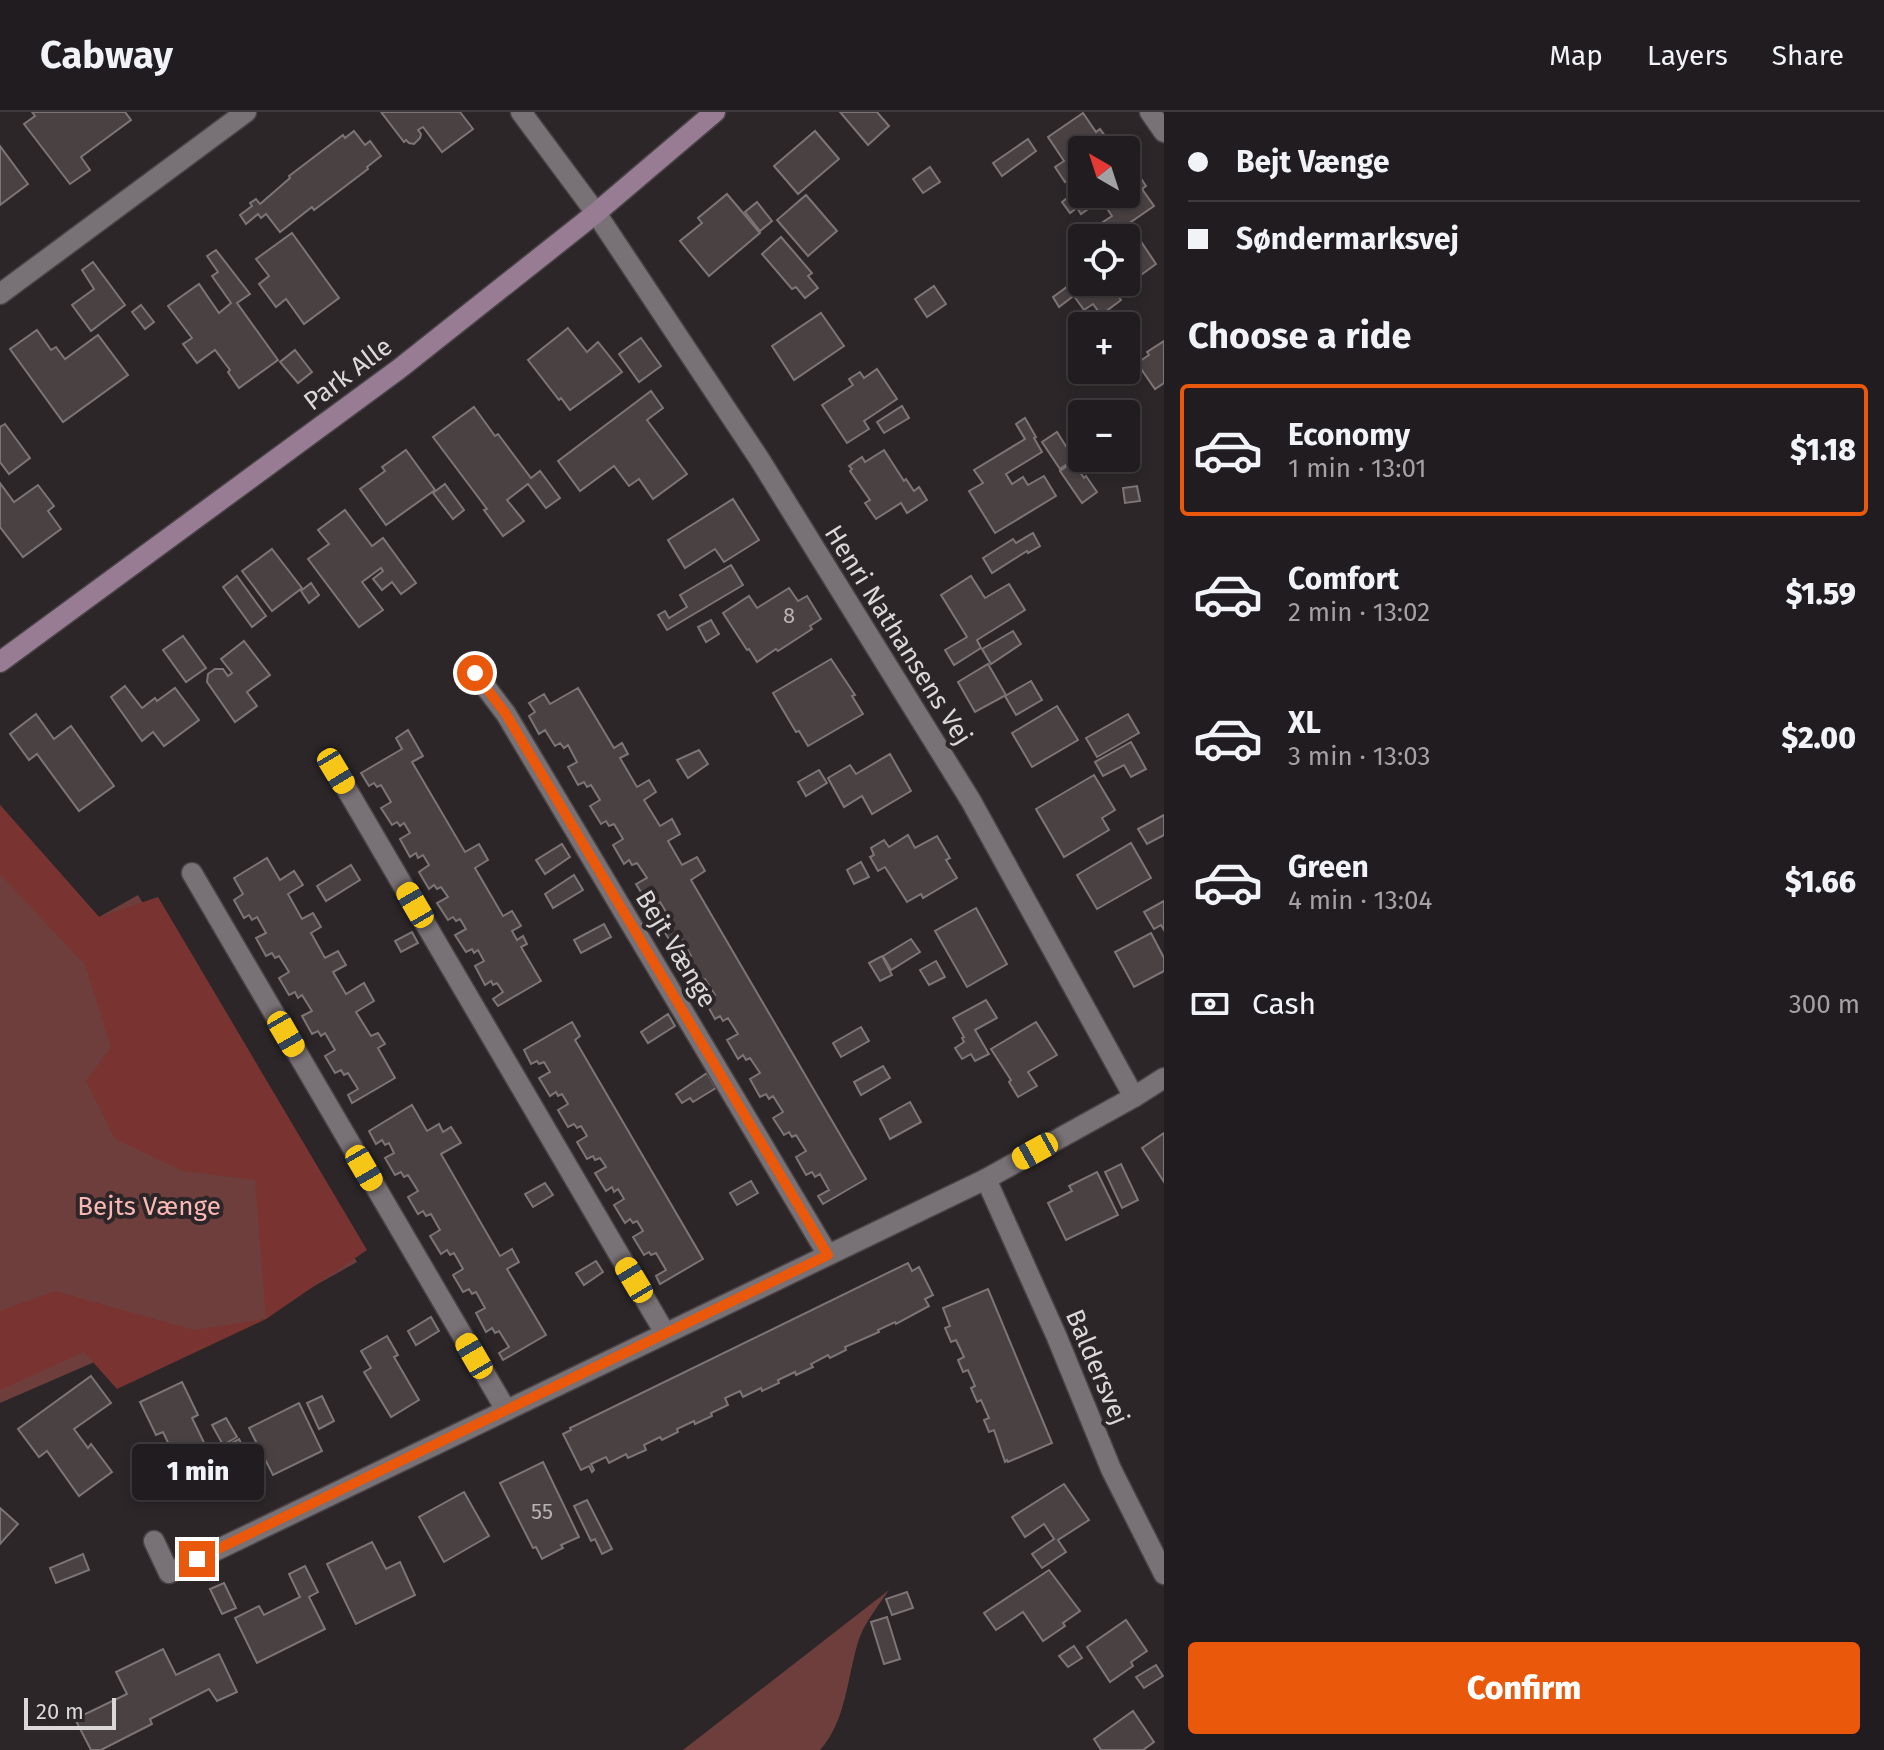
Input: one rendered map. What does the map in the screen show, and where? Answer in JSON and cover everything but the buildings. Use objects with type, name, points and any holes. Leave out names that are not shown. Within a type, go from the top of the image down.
[{"type":"street","points":[[0,294],[246,112]]},
{"type":"street","name":"Henri Nathansens Vej","points":[[521,112],[596,213],[760,460],[971,801],[1134,1097]]},
{"type":"street","name":"Park Alle","points":[[0,662],[399,369],[596,213],[715,112]]},
{"type":"street","points":[[1150,112],[1164,132]]},
{"type":"street","name":"Bejt Vænge","points":[[475,673],[506,714],[828,1255]]},
{"type":"street","points":[[336,771],[665,1333]]},
{"type":"street","points":[[192,873],[506,1410]]},
{"type":"street","points":[[154,1541],[169,1573],[986,1179],[1164,1078]]},
{"type":"street","name":"Baldersvej","points":[[986,1179],[1056,1335],[1111,1469],[1164,1574]]},
{"type":"green space","name":"Bejts Vænge","points":[[0,805],[99,917],[138,895],[357,1262],[266,1313],[266,1319],[99,1360],[0,1403]]},
{"type":"green space","points":[[889,1590],[862,1633],[836,1725],[820,1750],[683,1750]]},
{"type":"shaded area","points":[[0,805],[99,917],[158,897],[367,1250],[266,1319],[255,1180],[183,1171],[115,1139],[86,1081],[111,1047],[85,965],[0,874]]},
{"type":"shaded area","points":[[55,1291],[194,1330],[266,1319],[117,1389],[84,1352],[0,1390],[0,1311]]},
{"type":"route","points":[[197,1559],[828,1255],[506,714],[475,673]]}]
